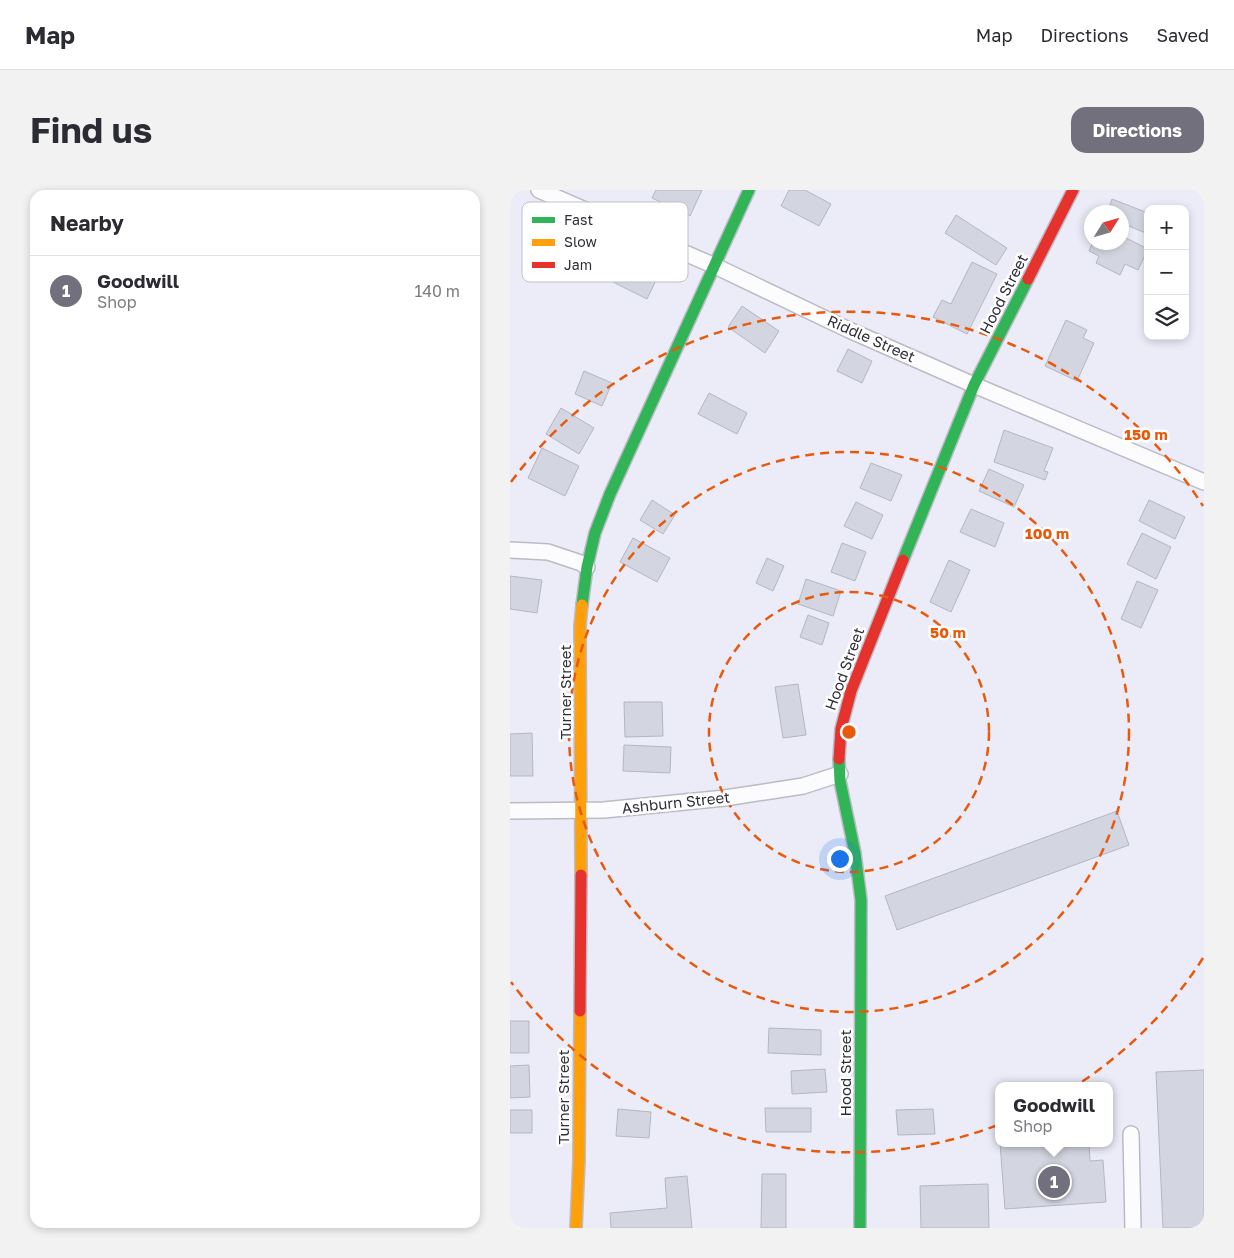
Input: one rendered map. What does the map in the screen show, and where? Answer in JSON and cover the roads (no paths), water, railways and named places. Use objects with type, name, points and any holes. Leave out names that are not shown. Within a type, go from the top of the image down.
[{"type":"street","name":"Riddle Street","points":[[539,190],[567,202]]},
{"type":"street","name":"Turner Street","points":[[576,1228],[579,1150],[580,626],[587,566],[595,533],[610,494],[750,190]]},
{"type":"street","name":"Hood Street","points":[[860,1228],[861,900],[855,848],[842,794],[839,748],[842,722],[851,691],[974,385],[1073,190]]},
{"type":"street","name":"Riddle Street","points":[[688,254],[849,330],[1204,482]]},
{"type":"street","points":[[510,550],[548,552],[587,566]]},
{"type":"street","name":"Ashburn Street","points":[[510,811],[604,810],[724,798],[803,786],[840,774]]},
{"type":"street","points":[[1132,1134],[1134,1228]]},
{"type":"place","name":"Goodwill","points":[[1054,1182]]}]
